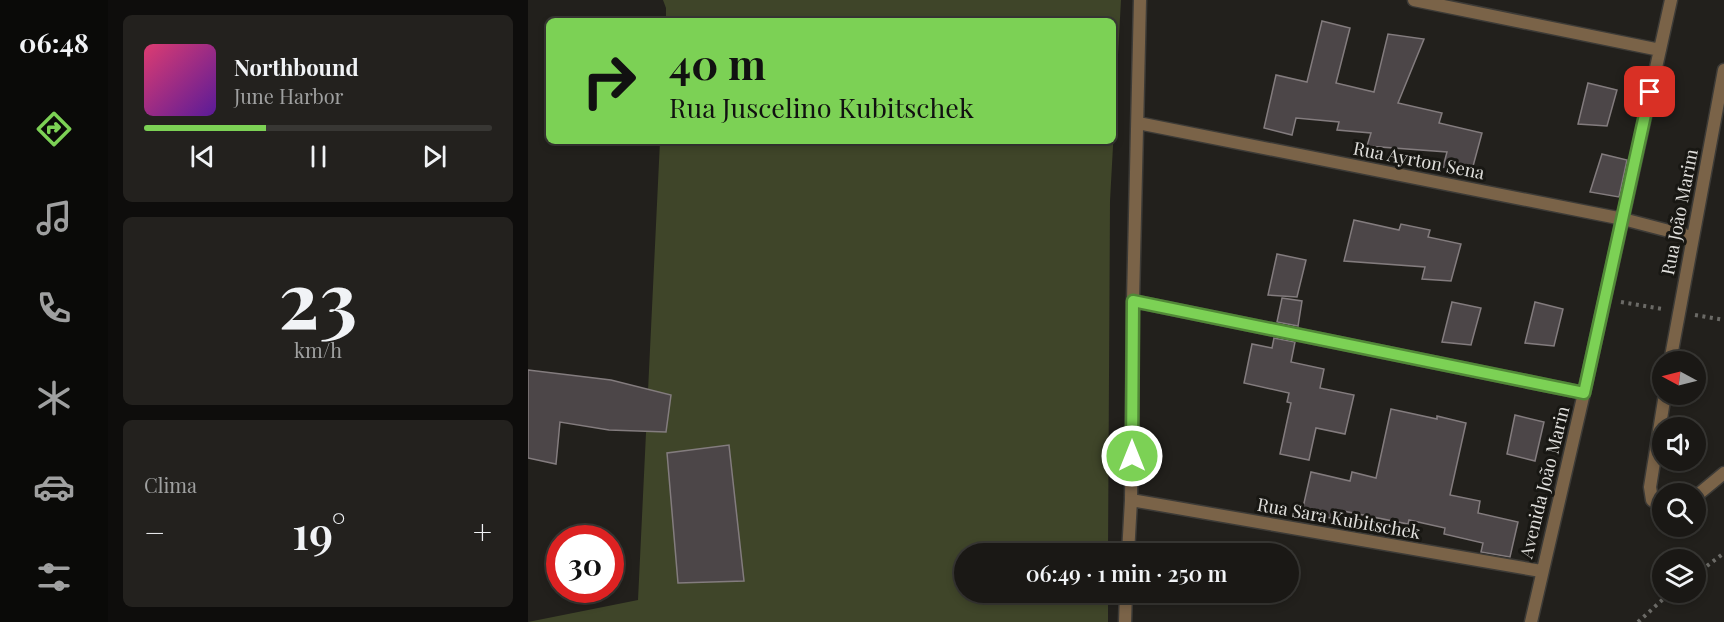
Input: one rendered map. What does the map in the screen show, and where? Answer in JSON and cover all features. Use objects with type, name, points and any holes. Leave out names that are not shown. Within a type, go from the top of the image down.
[{"type":"street","points":[[1129,543],[1140,0]]},
{"type":"street","points":[[1414,0],[1660,50]]},
{"type":"street","name":"Avenida João Marin","points":[[1531,622],[1671,0]]},
{"type":"street","name":"Rua João Marim","points":[[1672,351],[1724,70]]},
{"type":"street","name":"Rua Ayrton Sena","points":[[1138,123],[1623,219],[1692,237]]},
{"type":"street","points":[[1133,301],[1584,393]]},
{"type":"street","points":[[1652,492],[1650,487],[1663,405]]},
{"type":"street","points":[[1706,488],[1724,473]]},
{"type":"street","name":"Rua Sara Kubitschek","points":[[1131,500],[1541,571]]},
{"type":"street","points":[[1125,622],[1126,603]]},
{"type":"path","points":[[1706,567],[1724,554]]},
{"type":"path","points":[[1638,622],[1659,603]]},
{"type":"green space","points":[[663,0],[1121,0],[1116,91],[1116,18],[666,18]]},
{"type":"green space","points":[[660,144],[1113,144],[1110,201],[1108,543],[954,543],[954,603],[1108,603],[1108,622],[528,622],[638,600]]},
{"type":"building","points":[[1322,21],[1350,28],[1336,83],[1374,92],[1388,34],[1424,39],[1398,103],[1442,113],[1439,123],[1482,133],[1472,170],[1443,167],[1447,152],[1367,146],[1371,133],[1337,130],[1339,122],[1296,118],[1292,135],[1264,128],[1276,75],[1307,82]]},
{"type":"building","points":[[1588,83],[1617,90],[1607,126],[1578,124]]},
{"type":"building","points":[[1602,154],[1627,160],[1619,197],[1590,192]]},
{"type":"building","points":[[1354,220],[1399,230],[1401,224],[1430,230],[1428,237],[1461,244],[1451,281],[1422,279],[1425,267],[1344,261]]},
{"type":"building","points":[[1277,254],[1306,260],[1297,297],[1268,295]]},
{"type":"building","points":[[1282,298],[1302,301],[1298,326],[1277,322]]},
{"type":"building","points":[[1452,302],[1481,308],[1471,345],[1442,342]]},
{"type":"building","points":[[1535,302],[1563,309],[1554,346],[1525,343]]},
{"type":"building","points":[[1274,338],[1295,342],[1291,362],[1324,369],[1320,388],[1354,395],[1345,434],[1316,428],[1309,460],[1280,454],[1291,403],[1287,402],[1289,393],[1244,383],[1252,344],[1272,348]]},
{"type":"building","points":[[528,370],[611,380],[671,395],[666,432],[609,430],[560,422],[556,464],[528,458]]},
{"type":"building","points":[[1391,409],[1466,423],[1450,495],[1480,501],[1478,513],[1518,522],[1510,557],[1481,552],[1483,543],[1444,534],[1445,528],[1409,520],[1408,524],[1333,509],[1331,518],[1302,512],[1311,472],[1350,481],[1352,472],[1376,478]]},
{"type":"building","points":[[1515,415],[1544,422],[1535,461],[1507,454]]},
{"type":"building","points":[[729,445],[744,581],[678,583],[667,453]]},
{"type":"route","points":[[1132,456],[1133,301],[1584,393],[1650,92]]}]
